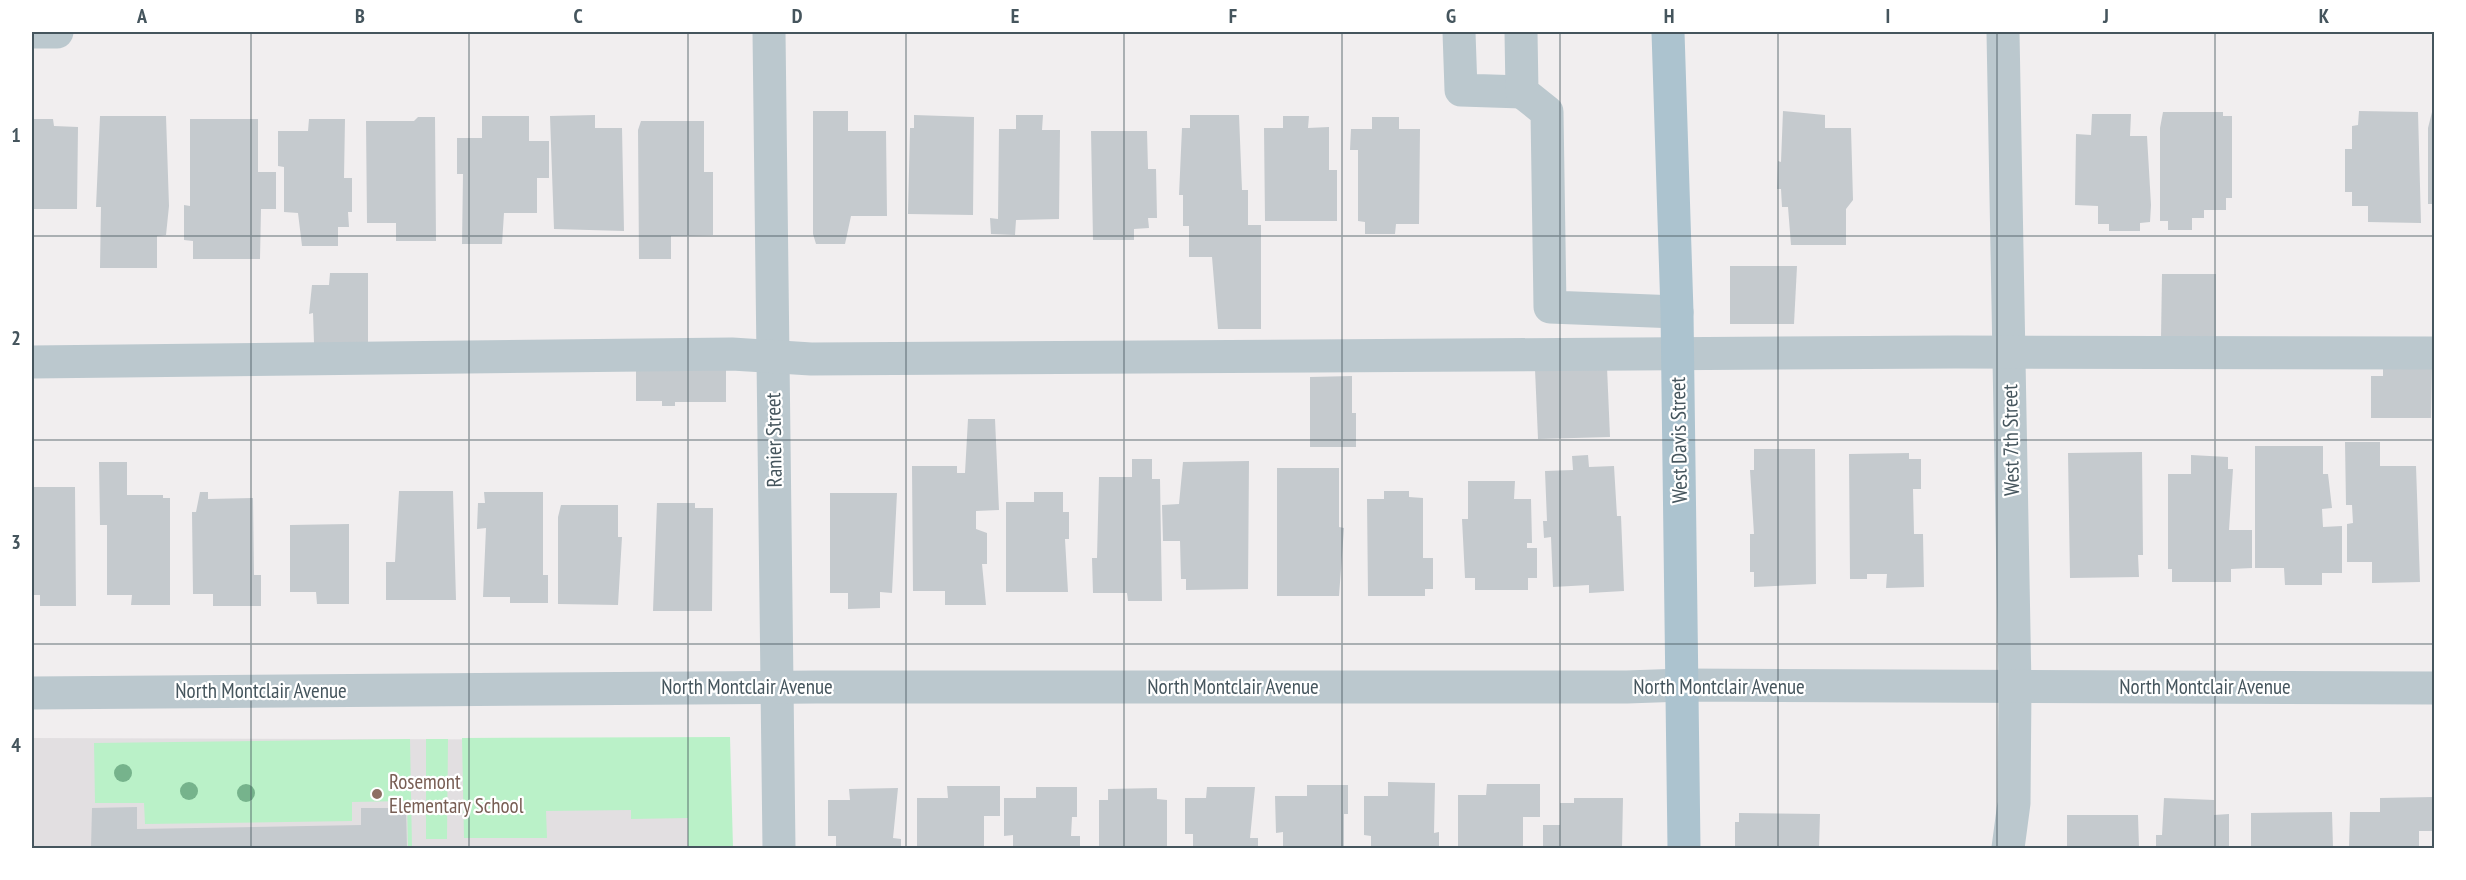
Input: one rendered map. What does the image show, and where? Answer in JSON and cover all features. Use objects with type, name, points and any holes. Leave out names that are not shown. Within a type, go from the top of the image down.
[{"type":"main road","name":"West Davis Street","points":[[1668,32],[1678,353],[1684,849]]},
{"type":"street","points":[[32,32],[57,32]]},
{"type":"street","name":"Ranier Street","points":[[769,32],[779,849]]},
{"type":"street","points":[[1459,32],[1461,90],[1522,92],[1548,112],[1550,307],[1677,312]]},
{"type":"street","points":[[1521,32],[1522,92]]},
{"type":"street","name":"West 7th Street","points":[[2003,32],[2015,687],[2014,803],[2008,849]]},
{"type":"street","points":[[32,362],[732,354],[811,359],[1678,353],[2434,353]]},
{"type":"street","name":"North Montclair Avenue","points":[[32,693],[778,687],[1627,687],[1683,685],[2434,688]]},
{"type":"shaded area","name":"Rosemont Elementary School","points":[[32,738],[721,740],[722,848],[32,848]]},
{"type":"green space","points":[[730,737],[733,848],[688,848],[688,818],[631,819],[631,810],[546,811],[547,838],[464,838],[462,738]]},
{"type":"green space","points":[[410,739],[412,848],[408,848],[407,801],[352,802],[352,821],[145,824],[144,803],[95,803],[94,743]]},
{"type":"green space","points":[[426,739],[448,739],[447,839],[426,839]]},
{"type":"building","points":[[813,111],[848,111],[848,131],[886,131],[887,216],[851,216],[845,244],[816,244],[813,234]]},
{"type":"building","points":[[1783,111],[1825,115],[1825,128],[1851,128],[1853,200],[1846,209],[1846,245],[1791,245],[1788,207],[1782,207],[1781,189],[1777,189],[1778,161],[1781,162]]},
{"type":"building","points":[[2359,111],[2418,112],[2421,223],[2368,222],[2368,206],[2352,206],[2352,192],[2345,192],[2345,149],[2352,149],[2352,126],[2358,125]]},
{"type":"building","points":[[2163,112],[2223,112],[2223,116],[2232,116],[2232,198],[2226,198],[2226,210],[2204,210],[2204,218],[2192,218],[2192,230],[2168,230],[2168,221],[2160,221],[2160,128]]},
{"type":"building","points":[[2432,112],[2434,112],[2434,204],[2428,204],[2428,128]]},
{"type":"building","points":[[2092,114],[2131,114],[2130,136],[2147,136],[2150,222],[2140,223],[2140,231],[2109,231],[2109,224],[2098,224],[2098,206],[2075,205],[2076,134],[2091,135]]},
{"type":"building","points":[[595,115],[595,128],[622,128],[624,231],[554,229],[550,116]]},
{"type":"building","points":[[914,115],[974,117],[973,215],[908,214],[910,128],[914,128]]},
{"type":"building","points":[[1016,115],[1043,115],[1042,130],[1060,130],[1059,219],[1016,220],[1015,235],[991,234],[990,218],[998,219],[999,129],[1016,129]]},
{"type":"building","points":[[1190,115],[1239,115],[1242,190],[1248,190],[1248,225],[1261,225],[1261,329],[1218,329],[1212,257],[1189,257],[1189,226],[1183,226],[1183,195],[1179,195],[1182,128],[1190,128]]},
{"type":"building","points":[[100,116],[166,116],[169,206],[166,235],[157,236],[157,268],[100,268],[101,207],[96,207]]},
{"type":"building","points":[[482,116],[529,116],[529,141],[549,141],[549,178],[537,178],[537,213],[504,213],[502,244],[462,244],[463,174],[457,174],[457,138],[482,138]]},
{"type":"building","points":[[1283,116],[1309,116],[1308,128],[1329,127],[1329,170],[1337,170],[1337,221],[1265,221],[1264,128],[1283,128]]},
{"type":"building","points":[[418,117],[435,117],[436,241],[396,241],[396,223],[367,223],[366,121],[414,121]]},
{"type":"building","points":[[1372,117],[1399,117],[1399,129],[1420,129],[1419,224],[1396,224],[1395,234],[1365,234],[1365,222],[1358,221],[1358,150],[1350,150],[1351,129],[1372,129]]},
{"type":"building","points":[[32,119],[53,119],[54,126],[78,127],[77,209],[32,209]]},
{"type":"building","points":[[190,119],[258,119],[258,172],[276,172],[276,209],[261,209],[260,259],[193,259],[193,241],[184,240],[184,205],[190,206]]},
{"type":"building","points":[[309,119],[345,119],[344,178],[352,178],[352,212],[348,212],[349,227],[338,227],[338,246],[302,246],[298,213],[284,212],[284,167],[278,166],[278,131],[308,131]]},
{"type":"building","points":[[641,121],[704,121],[704,172],[713,172],[713,235],[671,236],[671,259],[639,259],[638,130]]},
{"type":"building","points":[[1091,131],[1147,131],[1148,169],[1156,169],[1157,218],[1148,218],[1149,228],[1134,229],[1134,240],[1093,240]]},
{"type":"building","points":[[1730,266],[1797,266],[1794,324],[1730,324]]},
{"type":"building","points":[[330,273],[368,273],[368,343],[314,343],[313,313],[309,314],[312,285],[329,285]]},
{"type":"building","points":[[2162,274],[2216,274],[2216,338],[2161,338]]},
{"type":"building","points":[[636,364],[726,365],[726,402],[675,402],[675,406],[662,406],[662,401],[636,401]]},
{"type":"building","points":[[2383,364],[2432,364],[2431,418],[2371,418],[2371,376],[2383,376]]},
{"type":"building","points":[[1607,367],[1610,437],[1538,439],[1535,369]]},
{"type":"building","points":[[1352,376],[1352,413],[1356,413],[1356,447],[1310,447],[1310,377]]},
{"type":"building","points":[[968,419],[995,419],[999,510],[976,511],[976,529],[987,533],[987,564],[982,564],[986,605],[945,605],[945,591],[913,591],[912,466],[957,466],[957,473],[965,473]]},
{"type":"building","points":[[2345,442],[2380,442],[2380,466],[2416,466],[2420,582],[2372,583],[2372,562],[2347,562],[2347,524],[2353,523],[2352,505],[2346,505]]},
{"type":"building","points":[[2255,446],[2323,446],[2323,474],[2328,474],[2332,508],[2322,509],[2323,527],[2342,526],[2342,573],[2322,573],[2322,585],[2285,585],[2284,568],[2255,568]]},
{"type":"building","points":[[1754,449],[1815,449],[1816,584],[1754,587],[1754,572],[1750,572],[1750,534],[1754,534],[1750,470],[1754,470]]},
{"type":"building","points":[[2142,452],[2143,555],[2138,555],[2139,577],[2070,578],[2068,453]]},
{"type":"building","points":[[1909,453],[1909,459],[1921,459],[1921,489],[1913,489],[1914,534],[1923,534],[1924,587],[1886,588],[1887,574],[1867,574],[1867,579],[1850,579],[1849,454]]},
{"type":"building","points":[[1588,455],[1589,467],[1614,466],[1617,516],[1621,516],[1624,591],[1589,593],[1589,585],[1553,587],[1551,537],[1544,538],[1543,521],[1547,521],[1545,471],[1573,470],[1572,456]]},
{"type":"building","points":[[2191,455],[2228,457],[2228,469],[2233,469],[2229,530],[2252,530],[2252,568],[2231,569],[2231,582],[2172,582],[2172,569],[2168,569],[2168,474],[2191,474]]},
{"type":"building","points":[[1132,459],[1152,459],[1152,479],[1160,479],[1162,601],[1128,601],[1127,593],[1093,593],[1092,558],[1097,558],[1099,477],[1132,477]]},
{"type":"building","points":[[1249,461],[1248,589],[1186,590],[1186,579],[1181,579],[1180,541],[1163,541],[1162,505],[1179,504],[1183,462]]},
{"type":"building","points":[[99,462],[127,462],[127,495],[163,495],[163,498],[170,498],[170,605],[131,605],[132,595],[107,595],[107,525],[100,525]]},
{"type":"building","points":[[1277,468],[1339,468],[1339,527],[1344,528],[1339,596],[1277,596]]},
{"type":"building","points":[[1468,481],[1515,481],[1514,499],[1531,499],[1532,543],[1527,543],[1527,548],[1537,548],[1537,578],[1528,578],[1528,590],[1475,590],[1475,578],[1465,578],[1462,519],[1468,519]]},
{"type":"building","points":[[32,487],[75,487],[76,606],[40,606],[40,595],[32,595]]},
{"type":"building","points":[[399,491],[453,491],[456,600],[386,600],[386,562],[395,562]]},
{"type":"building","points":[[1384,491],[1409,491],[1409,497],[1423,498],[1423,558],[1433,558],[1433,589],[1425,589],[1425,596],[1368,596],[1367,499],[1384,499]]},
{"type":"building","points":[[200,492],[208,492],[208,499],[253,498],[254,575],[261,575],[261,606],[213,606],[213,594],[193,594],[192,512],[196,512]]},
{"type":"building","points":[[484,492],[543,492],[543,575],[548,575],[548,603],[510,603],[510,597],[483,597],[486,528],[477,529],[478,503],[485,503]]},
{"type":"building","points":[[1034,492],[1063,492],[1063,512],[1069,512],[1069,539],[1065,539],[1068,592],[1006,592],[1006,502],[1034,502]]},
{"type":"building","points":[[830,493],[897,493],[892,593],[880,592],[880,608],[848,609],[848,593],[830,593]]},
{"type":"building","points":[[657,503],[695,503],[695,508],[713,508],[712,611],[653,611]]},
{"type":"building","points":[[561,505],[618,505],[618,537],[622,537],[618,605],[558,604],[558,517]]},
{"type":"building","points":[[349,524],[349,604],[317,604],[316,592],[290,592],[290,525]]},
{"type":"building","points":[[1388,782],[1435,783],[1434,833],[1439,832],[1439,848],[1371,848],[1371,836],[1364,835],[1364,796],[1388,796]]},
{"type":"building","points":[[1487,784],[1540,784],[1540,817],[1523,817],[1523,848],[1458,848],[1458,795],[1486,795]]},
{"type":"building","points":[[1307,785],[1348,785],[1348,814],[1344,814],[1344,848],[1283,848],[1283,832],[1276,833],[1275,796],[1307,796]]},
{"type":"building","points":[[947,786],[1000,786],[1000,816],[984,816],[984,848],[917,848],[917,798],[948,798]]},
{"type":"building","points":[[1036,787],[1077,787],[1077,817],[1072,817],[1071,836],[1080,836],[1080,848],[1013,848],[1013,835],[1004,836],[1004,798],[1036,798]]},
{"type":"building","points":[[1207,787],[1255,787],[1250,838],[1258,838],[1258,848],[1193,848],[1193,834],[1185,834],[1185,798],[1206,798]]},
{"type":"building","points":[[898,788],[893,838],[901,839],[901,848],[836,848],[836,836],[828,836],[828,800],[850,800],[849,789]]},
{"type":"building","points":[[1157,788],[1157,799],[1167,800],[1167,848],[1099,848],[1099,800],[1108,800],[1108,789]]},
{"type":"building","points":[[2434,797],[2434,831],[2419,831],[2419,848],[2349,848],[2350,812],[2380,812],[2380,798]]},
{"type":"building","points":[[1574,798],[1623,798],[1622,848],[1543,848],[1543,825],[1560,825],[1560,803],[1574,803]]},
{"type":"building","points":[[2164,798],[2214,800],[2214,815],[2229,814],[2229,848],[2156,848],[2156,835],[2162,835]]},
{"type":"building","points":[[137,807],[137,829],[361,825],[361,808],[406,808],[407,848],[91,848],[92,808]]},
{"type":"building","points":[[2332,812],[2333,848],[2251,848],[2251,813]]},
{"type":"building","points":[[1739,813],[1820,814],[1819,848],[1735,848],[1735,822],[1739,822]]},
{"type":"building","points":[[2067,815],[2138,815],[2139,848],[2067,848]]},
{"type":"place","name":"Rosemont Elementary School","points":[[377,794]]}]
